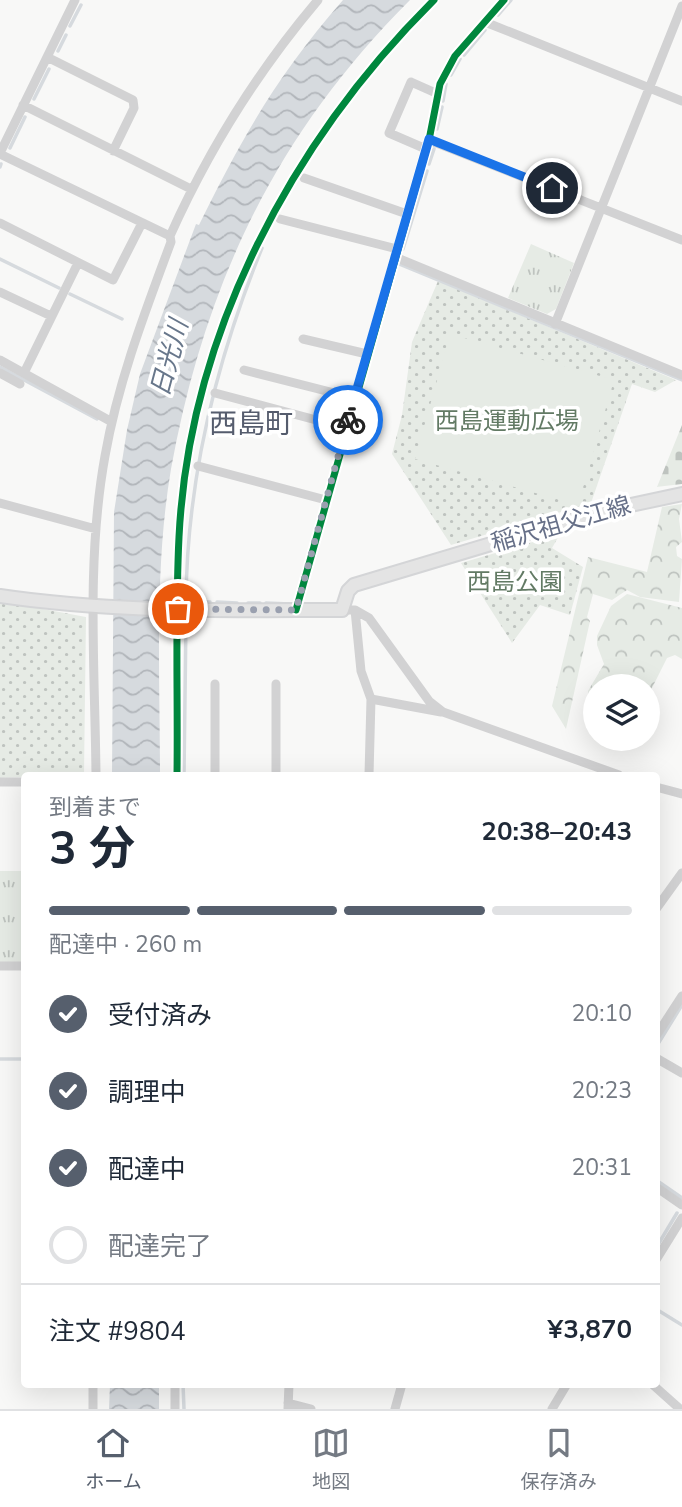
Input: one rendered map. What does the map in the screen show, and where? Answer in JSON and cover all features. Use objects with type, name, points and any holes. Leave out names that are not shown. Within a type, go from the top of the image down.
[{"type":"main road","name":"稲沢祖父江線","points":[[348,610],[354,585],[598,512],[682,494]]},
{"type":"main road","points":[[0,596],[96,607],[348,610]]},
{"type":"street","points":[[75,0],[0,154],[170,236]]},
{"type":"street","points":[[96,772],[96,529],[112,422],[135,338],[171,242],[170,236],[191,189],[254,82],[317,0]]},
{"type":"street","points":[[177,772],[179,536],[187,472],[215,353],[238,285],[280,201],[329,123],[378,58],[434,0]]},
{"type":"street","points":[[296,610],[428,144],[438,94],[455,56],[504,0]]},
{"type":"street","points":[[555,324],[682,6]]},
{"type":"street","points":[[485,22],[682,101]]},
{"type":"street","points":[[47,57],[134,100],[134,108],[113,150]]},
{"type":"street","points":[[438,94],[411,82],[389,133],[428,144],[682,240]]},
{"type":"street","points":[[23,105],[191,189]]},
{"type":"street","points":[[304,178],[407,214]]},
{"type":"street","points":[[281,219],[396,253],[555,324],[682,375]]},
{"type":"street","points":[[0,223],[113,280],[142,223]]},
{"type":"street","points":[[24,373],[78,263]]},
{"type":"street","points":[[0,292],[51,316]]},
{"type":"street","points":[[303,339],[367,354]]},
{"type":"street","points":[[0,360],[112,422]]},
{"type":"street","points":[[244,370],[354,398]]},
{"type":"street","points":[[0,373],[20,384]]},
{"type":"street","points":[[215,393],[346,428]]},
{"type":"street","points":[[198,466],[326,500]]},
{"type":"street","points":[[0,503],[96,529]]},
{"type":"street","points":[[348,610],[361,671],[371,699],[369,772]]},
{"type":"street","points":[[348,610],[369,618],[429,701],[443,712]]},
{"type":"street","points":[[215,684],[215,772]]},
{"type":"street","points":[[276,684],[276,772]]},
{"type":"street","points":[[371,699],[443,712],[611,772]]},
{"type":"street","points":[[0,782],[21,782]]},
{"type":"street","points":[[660,789],[682,794]]},
{"type":"street","points":[[660,904],[682,874]]},
{"type":"street","points":[[0,966],[21,966]]},
{"type":"street","points":[[660,1030],[682,996]]},
{"type":"street","points":[[660,1060],[682,1073]]},
{"type":"street","points":[[660,1189],[682,1205]]},
{"type":"street","points":[[660,1254],[680,1224]]},
{"type":"street","points":[[93,1388],[93,1409]]},
{"type":"street","points":[[175,1388],[175,1409]]},
{"type":"street","points":[[289,1388],[288,1406],[311,1409]]},
{"type":"street","points":[[395,1409],[401,1388]]},
{"type":"street","points":[[552,1409],[564,1388]]},
{"type":"street","points":[[656,1388],[675,1407]]},
{"type":"green space","points":[[531,244],[574,263],[556,309],[547,314],[508,298]]},
{"type":"green space","name":"西島運動広場","points":[[438,281],[676,380],[655,392],[632,384],[591,503],[451,545],[392,454],[402,415],[412,342]]},
{"type":"green space","points":[[450,334],[614,380],[578,505],[415,459]]},
{"type":"green space","points":[[682,425],[682,484],[657,487]]},
{"type":"green space","points":[[682,504],[679,519],[682,542],[676,547],[677,556],[682,559],[679,602],[640,597],[627,590],[612,600],[593,594],[587,617],[590,621],[566,729],[552,706],[588,557],[647,572],[662,507]]},
{"type":"green space","name":"西島公園","points":[[560,534],[552,548],[583,567],[570,615],[540,605],[512,643],[461,563]]},
{"type":"green space","points":[[627,594],[682,608],[682,659],[675,655],[667,658],[659,674],[598,674],[604,664],[597,645],[597,636],[611,606]]},
{"type":"green space","points":[[0,601],[86,617],[84,772],[21,772],[21,777],[0,778]]},
{"type":"green space","points":[[0,871],[21,871],[21,963],[0,963]]},
{"type":"water","name":"日光川","points":[[343,0],[410,0],[363,51],[321,104],[284,158],[253,215],[226,274],[204,336],[171,469],[160,583],[160,772],[112,772],[114,512],[127,430],[140,374],[196,224],[199,225],[262,108],[320,27]]},
{"type":"water","points":[[110,1388],[159,1388],[159,1409],[109,1409]]},
{"type":"waterway","points":[[498,15],[511,0]]},
{"type":"waterway","points":[[70,26],[81,5]]},
{"type":"waterway","points":[[464,55],[485,30]]},
{"type":"waterway","points":[[58,51],[66,35]]},
{"type":"waterway","points":[[451,75],[460,59]]},
{"type":"waterway","points":[[34,99],[49,69]]},
{"type":"waterway","points":[[443,101],[446,84]]},
{"type":"waterway","points":[[437,129],[442,107]]},
{"type":"waterway","points":[[10,148],[25,117]]},
{"type":"waterway","points":[[429,164],[434,149]]},
{"type":"waterway","points":[[403,249],[427,171]]},
{"type":"waterway","points":[[210,602],[186,601],[198,465],[218,377],[262,248]]},
{"type":"waterway","points":[[0,259],[59,288]]},
{"type":"waterway","points":[[399,264],[682,380]]},
{"type":"waterway","points":[[70,294],[122,319]]},
{"type":"waterway","points":[[0,367],[97,419]]},
{"type":"waterway","points":[[157,600],[172,600]]},
{"type":"waterway","points":[[217,602],[237,603]]},
{"type":"waterway","points":[[248,603],[260,603]]},
{"type":"waterway","points":[[266,603],[290,604]]},
{"type":"waterway","points":[[184,772],[186,620]]},
{"type":"waterway","points":[[660,1041],[682,1005]]},
{"type":"waterway","points":[[0,1059],[21,1059]]},
{"type":"waterway","points":[[660,1183],[682,1198]]},
{"type":"waterway","points":[[660,1241],[677,1213]]},
{"type":"waterway","points":[[660,1311],[682,1325]]},
{"type":"waterway","points":[[183,1388],[184,1409]]},
{"type":"cycle path","points":[[177,772],[179,537],[187,461],[203,387],[227,315],[257,245],[294,178],[336,115],[383,55],[434,0]]},
{"type":"cycle path","points":[[296,610],[429,140],[440,84],[455,56],[504,0]]},
{"type":"way so far","points":[[178,609],[296,610],[348,420]]},
{"type":"district","name":"西島町","points":[[251,423]]},
{"type":"route","points":[[348,420],[429,139],[552,188]]}]
